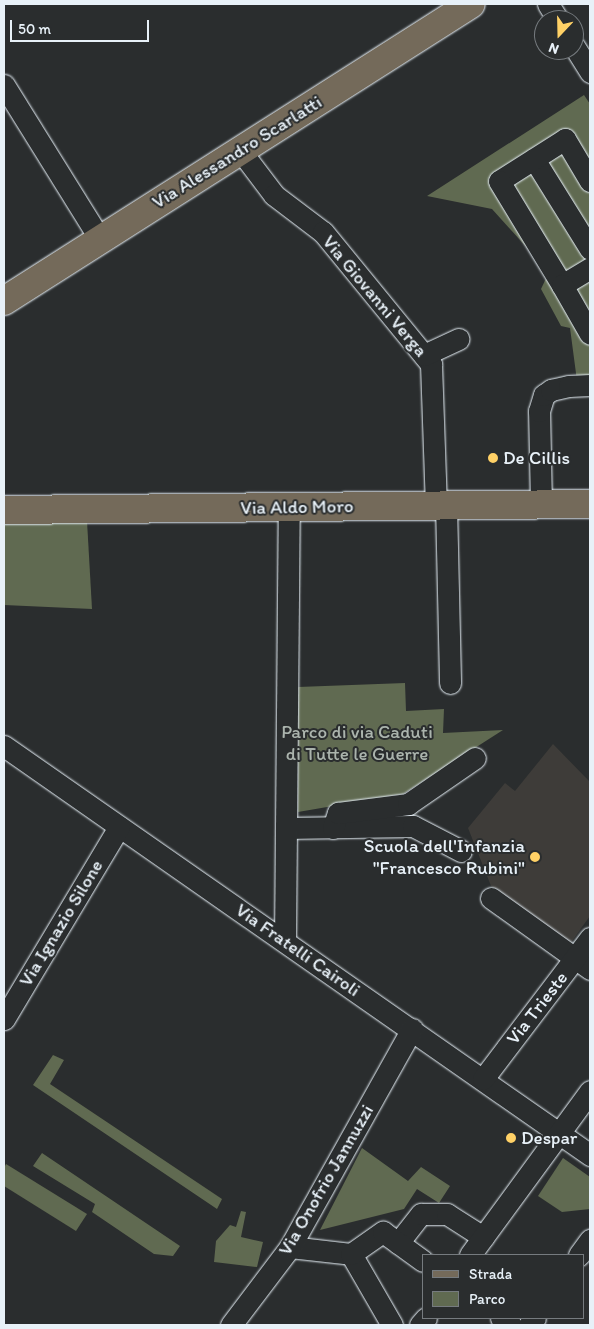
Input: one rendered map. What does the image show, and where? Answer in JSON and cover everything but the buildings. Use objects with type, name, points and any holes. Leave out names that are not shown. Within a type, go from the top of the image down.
[{"type":"main road","name":"Via Alessandro Scarlatti","points":[[4,301],[472,4]]},
{"type":"main road","name":"Via Aldo Moro","points":[[4,510],[590,504]]},
{"type":"street","points":[[583,60],[590,72]]},
{"type":"street","points":[[4,86],[100,239]]},
{"type":"street","points":[[590,180],[565,139],[500,181],[590,334]]},
{"type":"street","name":"Via Giovanni Verga","points":[[240,150],[274,195],[324,232],[432,364],[450,683]]},
{"type":"street","points":[[534,159],[590,248]]},
{"type":"street","points":[[562,285],[590,268]]},
{"type":"street","points":[[424,356],[459,339]]},
{"type":"street","points":[[541,504],[540,411],[544,395],[551,390],[569,386],[590,386]]},
{"type":"street","points":[[285,941],[289,507]]},
{"type":"street","name":"Via Fratelli Cairoli","points":[[4,746],[590,1155]]},
{"type":"street","points":[[334,828],[338,813],[408,804],[475,758]]},
{"type":"street","points":[[286,828],[413,826],[461,851]]},
{"type":"street","name":"Via Ignazio Silone","points":[[4,1019],[119,827]]},
{"type":"street","points":[[491,898],[583,963]]},
{"type":"street","name":"Via Trieste","points":[[483,1079],[583,963],[590,938]]},
{"type":"street","name":"Via Onofrio Jannuzzi","points":[[231,1325],[290,1247],[412,1029]]},
{"type":"street","points":[[471,1254],[558,1132],[590,1091]]},
{"type":"street","points":[[398,1243],[421,1214],[447,1214],[482,1237]]},
{"type":"street","points":[[290,1247],[351,1254],[383,1232],[422,1260]]},
{"type":"street","points":[[580,1254],[590,1240]]},
{"type":"street","points":[[351,1254],[392,1325]]},
{"type":"shaded area","name":"Scuola dell'Infanzia \"Francesco Rubini\"","points":[[553,744],[590,782],[590,916],[569,945],[491,886],[468,828],[505,783],[515,791]]},
{"type":"green space","points":[[584,95],[590,104],[590,380],[577,381],[570,328],[561,326],[541,289],[549,272],[492,209],[427,196]]},
{"type":"green space","points":[[87,521],[92,609],[4,605],[4,523]]},
{"type":"green space","name":"Parco di via Caduti di Tutte le Guerre","points":[[405,683],[406,711],[444,709],[443,733],[503,730],[403,794],[298,812],[298,687]]},
{"type":"green space","points":[[53,1055],[64,1060],[50,1084],[222,1199],[217,1209],[33,1085]]},
{"type":"green space","points":[[362,1148],[408,1181],[421,1167],[450,1186],[439,1203],[417,1189],[404,1209],[320,1230]]},
{"type":"green space","points":[[42,1153],[180,1246],[173,1256],[154,1254],[92,1212],[95,1204],[33,1166]]},
{"type":"green space","points":[[563,1158],[590,1177],[590,1209],[562,1212],[538,1196]]},
{"type":"green space","points":[[6,1164],[87,1214],[76,1231],[4,1186],[4,1168]]},
{"type":"green space","points":[[241,1211],[246,1212],[241,1237],[263,1242],[257,1267],[214,1262],[216,1241],[230,1225],[236,1227]]},
{"type":"place","name":"De Cillis","points":[[493,458]]},
{"type":"place","name":"Scuola dell'Infanzia \"Francesco Rubini\"","points":[[535,857]]},
{"type":"place","name":"Despar","points":[[511,1138]]}]
